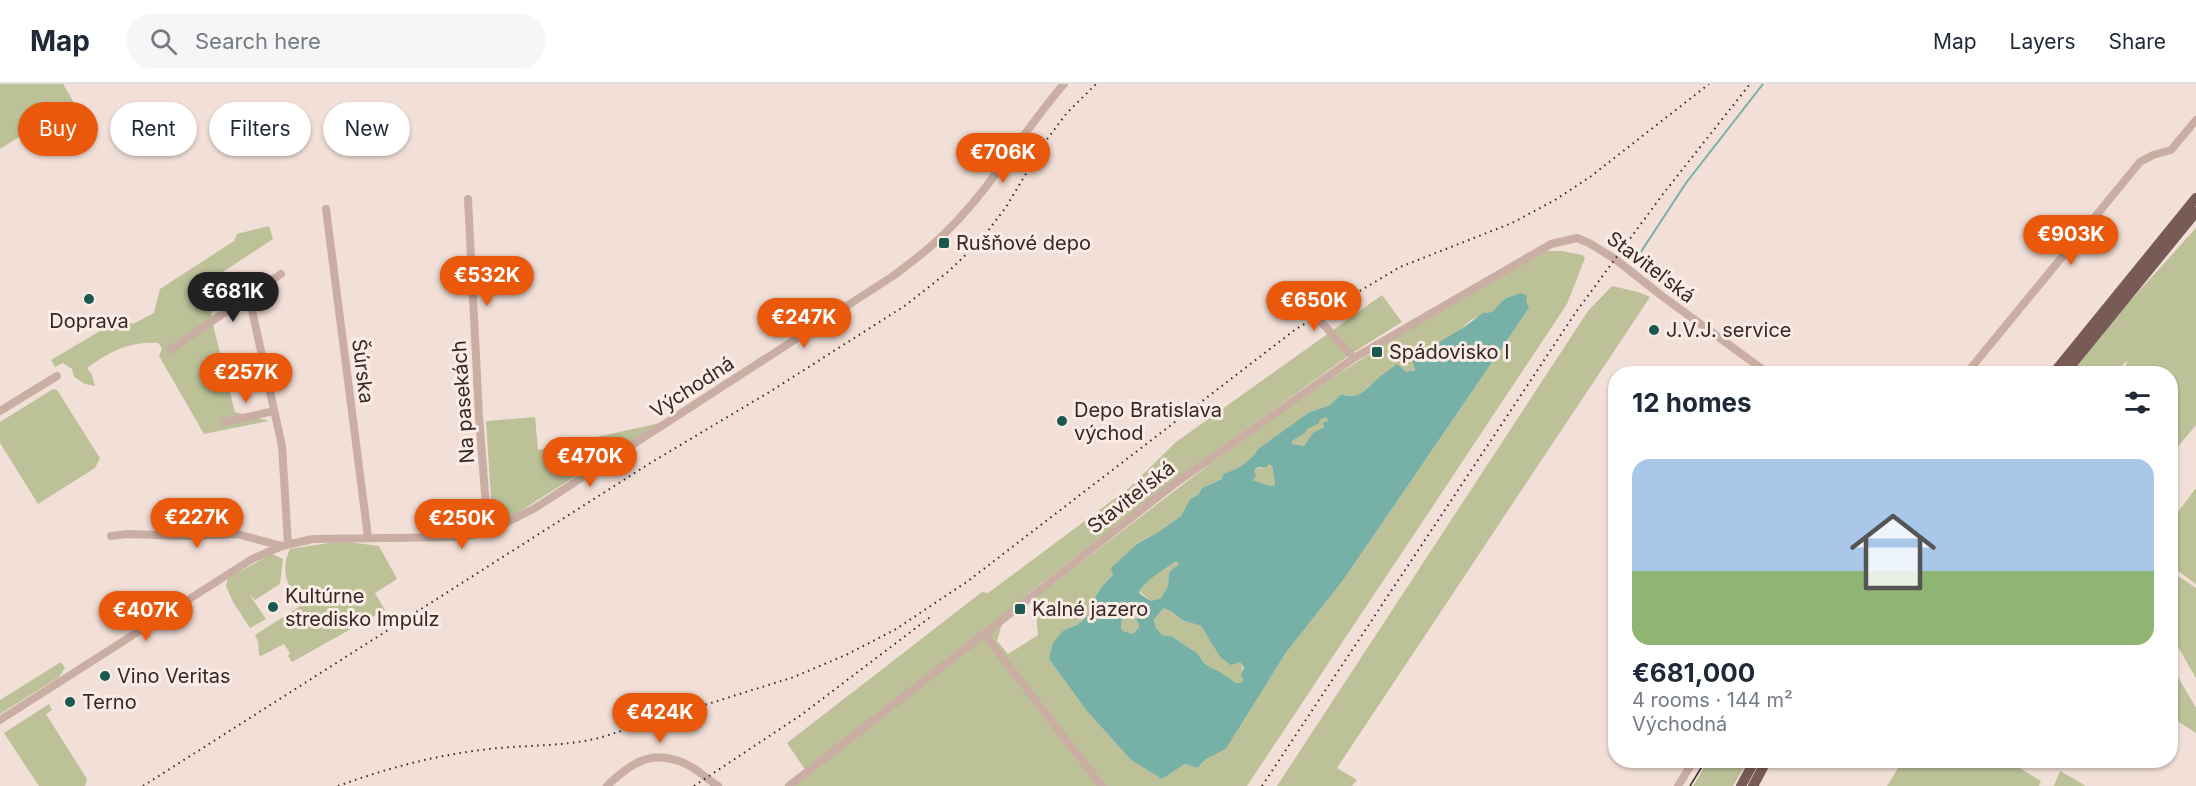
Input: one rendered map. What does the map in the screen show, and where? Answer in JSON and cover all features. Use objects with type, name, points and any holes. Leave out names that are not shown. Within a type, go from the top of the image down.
[{"type":"main road","points":[[2060,366],[2196,198]]},
{"type":"main road","points":[[2071,366],[2196,212]]},
{"type":"main road","points":[[1741,786],[1751,768]]},
{"type":"main road","points":[[1753,786],[1763,768]]},
{"type":"street","name":"Východná","points":[[111,536],[237,534],[285,545],[313,539],[443,537],[488,532],[535,508],[893,276],[950,228],[967,210],[1064,84]]},
{"type":"street","points":[[1973,366],[2140,162],[2153,155],[2171,150],[2196,120]]},
{"type":"street","name":"Na pasekách","points":[[468,199],[479,416],[488,532]]},
{"type":"street","name":"Šúrska","points":[[326,209],[368,537]]},
{"type":"street","name":"Staviteľská","points":[[789,786],[1173,485],[1354,358],[1551,244],[1577,238],[1589,243],[1615,259],[1757,366]]},
{"type":"street","points":[[170,350],[281,273]]},
{"type":"street","points":[[1292,290],[1354,358]]},
{"type":"street","points":[[0,720],[252,559],[285,545],[282,446],[249,297]]},
{"type":"street","points":[[0,411],[57,376]]},
{"type":"street","points":[[225,422],[274,411]]},
{"type":"street","points":[[984,634],[1102,786]]},
{"type":"street","points":[[607,786],[634,763],[646,758],[662,757],[684,763],[718,786]]},
{"type":"street","points":[[1678,786],[1689,768]]},
{"type":"green space","points":[[0,84],[63,84],[74,102],[18,102],[18,138],[0,149]]},
{"type":"green space","points":[[269,226],[273,239],[206,283],[214,329],[235,412],[269,421],[204,434],[159,356],[162,348],[158,343],[129,346],[95,362],[87,368],[95,386],[85,384],[74,377],[72,369],[63,363],[55,367],[51,360],[122,318],[133,324],[154,313],[160,289],[234,241],[237,234]]},
{"type":"green space","points":[[2196,228],[2196,425],[2178,447],[2178,366],[2126,366],[2127,361],[2122,366],[2077,366],[2111,322]]},
{"type":"green space","points":[[1546,251],[1562,251],[1582,255],[1585,258],[1567,304],[1247,786],[793,786],[808,774],[787,743],[982,592],[988,593],[1129,488],[1176,442],[1382,295],[1402,322],[1354,352],[1173,481],[1029,593],[1002,624],[997,641],[1008,654],[1038,635],[1036,615],[1030,602],[1191,479],[1273,419],[1357,362]],"holes":[[[1501,303],[1529,308],[1344,579],[1285,654],[1226,749],[1206,759],[1197,768],[1185,764],[1162,779],[1131,760],[1086,710],[1049,659],[1064,630],[1077,625],[1088,616],[1093,601],[1102,586],[1137,543],[1157,533],[1181,516],[1190,499],[1198,495],[1202,488],[1222,479],[1223,474],[1243,465],[1258,449],[1308,413],[1330,405],[1341,394],[1356,396],[1377,380],[1413,370],[1434,355],[1470,321],[1495,310]]]},
{"type":"green space","points":[[1612,286],[1650,297],[1337,768],[1357,780],[1352,786],[1277,786],[1588,311]]},
{"type":"green space","points":[[53,389],[57,390],[100,458],[95,468],[38,504],[0,443],[0,422]]},
{"type":"green space","points":[[535,417],[538,450],[660,423],[515,514],[496,519],[492,513],[486,421]]},
{"type":"green space","points":[[1326,417],[1328,421],[1326,424],[1304,446],[1292,444],[1291,442],[1312,425]]},
{"type":"green space","points":[[1270,464],[1275,484],[1273,486],[1253,480],[1254,470]]},
{"type":"green space","points":[[2196,488],[2196,584],[2178,571],[2178,512]]},
{"type":"green space","points":[[341,541],[379,546],[397,579],[375,593],[385,610],[292,662],[288,656],[290,653],[284,644],[259,655],[255,635],[300,606],[289,586],[285,572],[290,549]]},
{"type":"green space","points":[[272,554],[283,559],[280,584],[255,600],[249,594],[266,619],[250,628],[233,602],[226,586],[228,578]]},
{"type":"green space","points":[[1176,561],[1179,564],[1169,572],[1168,586],[1161,598],[1151,601],[1139,591],[1149,580]]},
{"type":"green space","points":[[2178,576],[2196,588],[2196,678],[2178,647]]},
{"type":"green space","points":[[1132,601],[1139,624],[1133,634],[1121,628],[1122,618]]},
{"type":"green space","points":[[1163,608],[1182,620],[1201,626],[1220,657],[1240,661],[1243,669],[1242,681],[1236,683],[1204,663],[1197,653],[1171,636],[1162,635],[1156,628],[1154,620]]},
{"type":"green space","points":[[61,662],[65,668],[59,677],[0,714],[0,700]]},
{"type":"green space","points":[[2178,677],[2196,708],[2196,733],[2178,721]]},
{"type":"green space","points":[[49,704],[52,710],[46,714],[87,779],[85,786],[39,786],[4,733]]},
{"type":"green space","points":[[1704,768],[1744,768],[1733,786],[1693,786]]},
{"type":"green space","points":[[1898,768],[2020,768],[2041,781],[2039,786],[1887,786]]},
{"type":"green space","points":[[2060,771],[2086,786],[2054,786]]},
{"type":"water","name":"Kalné jazero","points":[[1521,293],[1527,296],[1526,301],[1529,308],[1344,579],[1285,654],[1226,749],[1206,759],[1197,768],[1185,764],[1162,779],[1131,760],[1086,710],[1049,659],[1053,643],[1064,630],[1077,625],[1088,616],[1093,601],[1102,586],[1113,575],[1111,568],[1138,543],[1181,516],[1190,499],[1198,495],[1202,488],[1222,479],[1223,474],[1243,465],[1258,449],[1308,413],[1330,405],[1341,394],[1352,396],[1359,394],[1397,364],[1406,372],[1415,370],[1412,358],[1463,328],[1483,313],[1491,312],[1507,298]],"holes":[[[1326,417],[1328,421],[1323,423],[1324,427],[1313,433],[1304,446],[1292,444],[1292,441],[1305,433],[1307,429],[1318,424]],[[1269,464],[1272,466],[1274,486],[1253,480],[1256,476],[1254,470]],[[1176,561],[1179,564],[1169,572],[1168,586],[1161,598],[1151,601],[1140,594],[1139,591],[1149,580]],[[1132,601],[1135,606],[1132,611],[1138,615],[1139,627],[1133,634],[1121,628],[1122,618]],[[1163,608],[1182,620],[1201,626],[1220,657],[1231,665],[1240,662],[1244,668],[1241,675],[1243,680],[1236,683],[1204,663],[1197,653],[1171,636],[1162,635],[1156,628],[1154,620]]]},
{"type":"waterway","points":[[1633,264],[1686,183],[1763,84]]},
{"type":"tram line","points":[[1690,786],[1701,768]]},
{"type":"railway","points":[[143,786],[652,462],[771,391],[906,305],[949,271],[981,240],[1006,207],[1045,142],[1066,114],[1096,84]]},
{"type":"railway","points":[[338,786],[397,767],[458,753],[562,744],[599,738],[794,677],[848,654],[896,629],[968,581],[1296,329],[1400,267],[1512,223],[1555,200],[1590,177],[1709,84]]},
{"type":"railway","points":[[1262,786],[1576,312],[1663,194],[1750,84]]},
{"type":"railway","points":[[694,786],[801,715],[933,615]]},
{"type":"place","name":"Rušňové depo","points":[[944,243]]},
{"type":"place","name":"Doprava","points":[[89,299]]},
{"type":"place","name":"J.V.J. service","points":[[1654,330]]},
{"type":"place","name":"Spádovisko I","points":[[1377,352]]},
{"type":"place","name":"Depo Bratislava východ","points":[[1062,421]]},
{"type":"place","name":"Kultúrne stredisko Impulz","points":[[273,607]]},
{"type":"place","name":"Kalné jazero","points":[[1020,609]]},
{"type":"place","name":"Vino Veritas","points":[[105,676]]},
{"type":"place","name":"Terno","points":[[70,702]]}]
